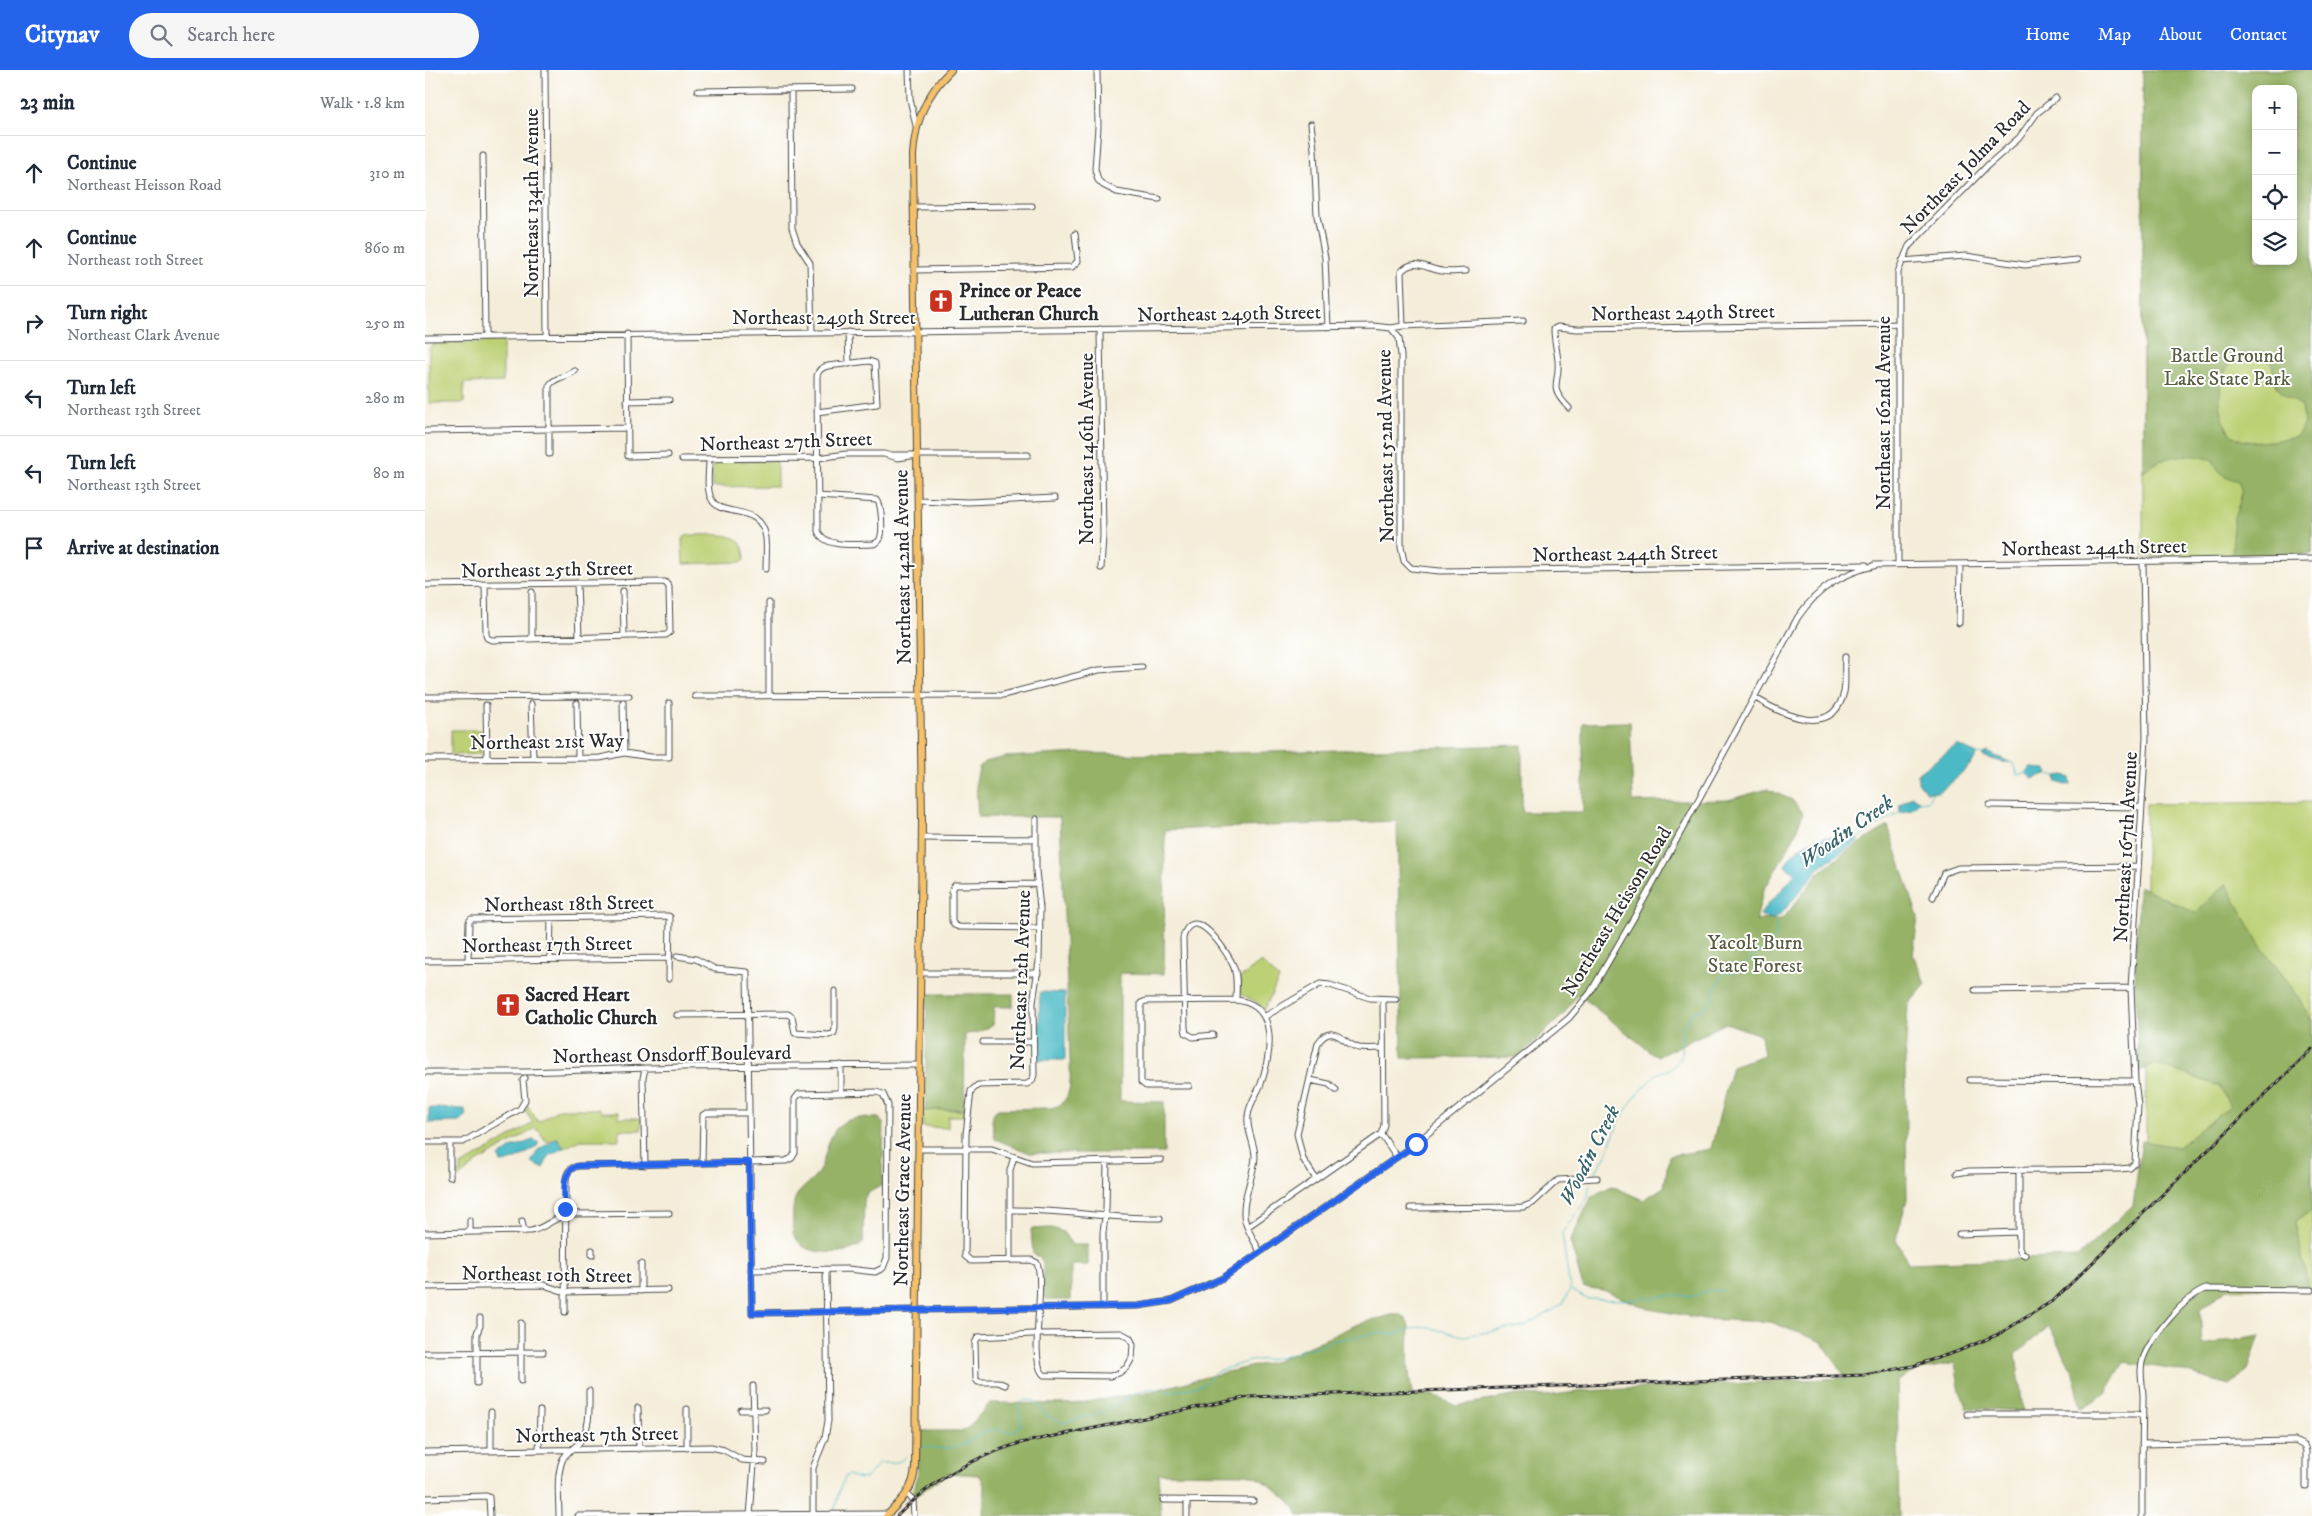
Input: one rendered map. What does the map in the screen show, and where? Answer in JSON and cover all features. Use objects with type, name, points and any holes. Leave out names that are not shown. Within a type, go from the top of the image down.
[{"type":"main road","points":[[916,126],[933,90],[951,70]]},
{"type":"main road","name":"Northeast 142nd Avenue","points":[[916,126],[913,155],[920,695],[920,1065]]},
{"type":"main road","name":"Northeast Grace Avenue","points":[[887,1515],[907,1494],[915,1473],[920,1065]]},
{"type":"street","name":"Northeast 134th Avenue","points":[[545,70],[547,335]]},
{"type":"street","name":"Northeast 142nd Avenue","points":[[909,70],[910,99],[916,126]]},
{"type":"street","points":[[1097,70],[1098,127],[1095,169],[1098,180],[1103,185],[1117,192],[1159,199]]},
{"type":"street","points":[[698,92],[852,89]]},
{"type":"street","points":[[791,90],[792,228],[797,243],[810,263],[812,332]]},
{"type":"street","name":"Northeast Jolma Road","points":[[1902,261],[1909,246],[1988,165],[2019,138],[2037,113],[2056,98]]},
{"type":"street","points":[[1311,124],[1317,216],[1325,258],[1328,327]]},
{"type":"street","points":[[483,156],[485,336]]},
{"type":"street","points":[[914,207],[1033,206]]},
{"type":"street","points":[[915,270],[1072,268],[1078,261],[1075,234]]},
{"type":"street","points":[[1902,261],[1966,256],[2025,264],[2077,260]]},
{"type":"street","name":"Northeast 162nd Avenue","points":[[1898,564],[1897,324],[1898,272],[1902,261]]},
{"type":"street","name":"Northeast 152nd Avenue","points":[[1403,326],[1401,272],[1406,266],[1418,263],[1442,272],[1466,271]]},
{"type":"street","name":"Northeast 249th Street","points":[[425,338],[1373,326],[1391,328],[1523,321]]},
{"type":"street","name":"Northeast 249th Street","points":[[1569,408],[1557,393],[1555,386],[1558,362],[1554,329],[1558,327],[1897,324]]},
{"type":"street","name":"Northeast 152nd Avenue","points":[[1391,328],[1396,333],[1400,344],[1401,555],[1408,566]]},
{"type":"street","name":"Northeast 146th Avenue","points":[[1100,329],[1103,536],[1101,568]]},
{"type":"street","points":[[848,332],[849,364]]},
{"type":"street","points":[[627,334],[628,456],[668,455]]},
{"type":"street","points":[[817,412],[877,404],[877,367],[873,362],[825,366],[819,370],[817,376],[817,412],[817,458],[818,531],[822,539],[830,542],[873,544],[878,542],[880,537],[881,506],[879,502],[872,498],[818,496]]},
{"type":"street","points":[[549,454],[550,384],[554,380],[568,376],[575,371]]},
{"type":"street","points":[[627,401],[669,400]]},
{"type":"street","points":[[425,431],[627,428]]},
{"type":"street","name":"Northeast 27th Street","points":[[681,459],[817,458],[846,454],[891,456],[1028,455]]},
{"type":"street","points":[[709,460],[709,490],[712,500],[720,508],[747,513],[763,527],[766,537],[766,570]]},
{"type":"street","points":[[918,500],[968,502],[1055,498]]},
{"type":"street","name":"Northeast 244th Street","points":[[1408,566],[1416,570],[1432,571],[2312,559]]},
{"type":"street","name":"Northeast 167th Avenue","points":[[2019,1170],[2130,1168],[2135,1163],[2138,1105],[2135,1081],[2131,988],[2137,866],[2146,766],[2143,562]]},
{"type":"street","points":[[1959,623],[1960,564]]},
{"type":"street","points":[[1826,565],[1833,569],[1839,577]]},
{"type":"street","name":"Northeast Heisson Road","points":[[1260,1252],[1397,1157],[1569,1018],[1590,993],[1636,914],[1803,610],[1818,592],[1839,577],[1877,565]]},
{"type":"street","name":"Northeast 25th Street","points":[[425,585],[661,582],[669,584],[670,632],[666,636],[624,636]]},
{"type":"street","points":[[577,583],[579,638]]},
{"type":"street","points":[[485,584],[487,638],[532,639],[624,636],[623,591]]},
{"type":"street","points":[[532,592],[532,639]]},
{"type":"street","points":[[769,603],[769,695]]},
{"type":"street","points":[[1754,697],[1771,708],[1807,720],[1825,717],[1835,710],[1841,701],[1844,690],[1845,657]]},
{"type":"street","points":[[695,696],[1003,695],[1099,670],[1141,667]]},
{"type":"street","points":[[425,697],[629,696]]},
{"type":"street","points":[[623,702],[624,753]]},
{"type":"street","points":[[577,703],[578,758]]},
{"type":"street","name":"Northeast 21st Way","points":[[425,759],[600,758],[624,753],[651,757],[669,757],[669,703]]},
{"type":"street","points":[[531,704],[533,758]]},
{"type":"street","points":[[486,705],[487,758]]},
{"type":"street","points":[[1990,805],[2141,807]]},
{"type":"street","name":"Northeast 12th Avenue","points":[[966,1149],[967,1124],[973,1087],[978,1085],[1025,1084],[1031,1082],[1034,1075],[1033,1003],[1038,973],[1040,928],[1036,819]]},
{"type":"street","points":[[921,838],[1036,839]]},
{"type":"street","points":[[1933,897],[1944,873],[1957,868],[2137,866]]},
{"type":"street","points":[[1038,884],[959,884],[954,886],[952,890],[952,921],[954,925],[959,927],[1040,928]]},
{"type":"street","name":"Northeast 18th Street","points":[[468,961],[469,920],[669,916],[669,958]]},
{"type":"street","points":[[550,959],[551,918]]},
{"type":"street","points":[[1213,1035],[1196,1038],[1187,1033],[1184,1001],[1183,938],[1188,928],[1198,924],[1208,929],[1233,966],[1236,976],[1236,1000]]},
{"type":"street","points":[[677,956],[696,959],[715,969],[747,972],[752,1313],[1146,1306],[1171,1301],[1223,1278],[1260,1252],[1247,1227],[1244,1215],[1255,1156],[1248,1116],[1261,1083],[1270,1041],[1269,1028],[1264,1017],[1249,1003],[1236,1000],[1146,1001],[1141,1003],[1140,1080],[1146,1086],[1189,1086]]},
{"type":"street","points":[[669,958],[669,979]]},
{"type":"street","name":"Northeast 17th Street","points":[[425,961],[669,958]]},
{"type":"street","points":[[921,973],[1038,973]]},
{"type":"street","points":[[1264,1017],[1320,984],[1330,985],[1370,998],[1396,999]]},
{"type":"street","points":[[1975,990],[2131,988]]},
{"type":"street","points":[[677,1015],[788,1014],[791,1016],[795,1033],[829,1035],[834,1033],[835,990]]},
{"type":"street","points":[[1247,1227],[1381,1134],[1384,1125],[1383,999]]},
{"type":"street","points":[[1316,1179],[1303,1159],[1297,1134],[1319,1041],[1329,1034],[1341,1037],[1358,1048],[1383,1048]]},
{"type":"street","points":[[983,1042],[1033,1042]]},
{"type":"street","points":[[841,1065],[841,1093]]},
{"type":"street","name":"Northeast Onsdorff Boulevard","points":[[425,1072],[525,1075],[645,1072],[747,1066],[920,1065]]},
{"type":"street","points":[[645,1072],[647,1082],[645,1085],[645,1165]]},
{"type":"street","points":[[425,1142],[468,1140],[521,1110],[525,1103],[527,1080],[525,1075]]},
{"type":"street","points":[[1310,1080],[1329,1084],[1336,1090]]},
{"type":"street","points":[[1970,1080],[2135,1081]]},
{"type":"street","points":[[565,1312],[565,1179],[567,1173],[572,1168],[782,1162],[792,1158],[796,1150],[795,1099],[797,1095],[801,1093],[879,1092],[885,1096],[888,1102],[887,1258],[883,1268],[875,1272],[826,1269],[751,1270]]},
{"type":"street","points":[[702,1163],[703,1115],[707,1113],[748,1113]]},
{"type":"street","points":[[1381,1134],[1397,1157]]},
{"type":"street","points":[[450,1142],[450,1177]]},
{"type":"street","points":[[919,1149],[992,1149],[1032,1162],[1161,1160]]},
{"type":"street","points":[[966,1149],[965,1254],[967,1259],[973,1261],[1031,1260],[1037,1262],[1039,1307],[1038,1334],[1037,1365],[1041,1373],[1048,1377],[1110,1376],[1119,1373],[1127,1367],[1132,1358],[1133,1345],[1128,1335],[1121,1333],[1038,1334],[978,1337],[975,1343],[975,1380],[978,1382],[997,1382],[1005,1385]]},
{"type":"street","points":[[1009,1260],[1010,1168],[1014,1157]]},
{"type":"street","points":[[1103,1307],[1103,1233],[1107,1162]]},
{"type":"street","points":[[1957,1173],[2019,1170],[2019,1248],[2021,1253],[2025,1255]]},
{"type":"street","points":[[1410,1208],[1523,1207],[1533,1203],[1558,1180],[1597,1178]]},
{"type":"street","points":[[1009,1210],[1049,1210],[1073,1214],[1127,1218],[1160,1218]]},
{"type":"street","points":[[425,1233],[524,1232],[538,1230],[565,1214],[669,1213]]},
{"type":"street","points":[[470,1220],[470,1232]]},
{"type":"street","points":[[522,1221],[524,1232]]},
{"type":"street","points":[[1959,1234],[2019,1232]]},
{"type":"street","points":[[641,1264],[641,1291]]},
{"type":"street","points":[[813,1515],[813,1468],[825,1438],[828,1421],[826,1269]]},
{"type":"street","name":"Northeast 10th Street","points":[[425,1287],[544,1285],[565,1292],[669,1290]]},
{"type":"street","points":[[2142,1516],[2142,1359],[2166,1325],[2191,1296],[2206,1289],[2312,1290]]},
{"type":"street","points":[[477,1383],[480,1318]]},
{"type":"street","points":[[521,1323],[521,1381]]},
{"type":"street","points":[[425,1353],[543,1352]]},
{"type":"street","points":[[750,1515],[754,1462],[753,1386]]},
{"type":"street","points":[[559,1516],[560,1469],[564,1458],[581,1439],[587,1425],[589,1391]]},
{"type":"street","points":[[638,1408],[639,1449]]},
{"type":"street","points":[[687,1408],[687,1448]]},
{"type":"street","points":[[539,1450],[540,1410]]},
{"type":"street","points":[[741,1410],[765,1410]]},
{"type":"street","points":[[491,1412],[491,1451]]},
{"type":"street","points":[[1967,1414],[2136,1414],[2143,1416]]},
{"type":"street","points":[[2142,1444],[2295,1441],[2304,1446],[2306,1451],[2306,1486]]},
{"type":"street","name":"Northeast 7th Street","points":[[425,1452],[721,1448],[742,1460],[765,1462]]},
{"type":"street","points":[[907,1494],[913,1500],[914,1516]]},
{"type":"street","points":[[425,1498],[489,1497],[490,1516]]},
{"type":"street","points":[[1163,1500],[1253,1501]]},
{"type":"street","points":[[1187,1500],[1187,1516]]},
{"type":"street","points":[[578,1516],[887,1515]]},
{"type":"green space","name":"Battle Ground Lake State Park","points":[[2143,70],[2312,70],[2312,554],[2143,557]]},
{"type":"green space","name":"Battle Ground Lake State Park","points":[[2143,70],[2312,70],[2312,554],[2232,556],[2233,524],[2241,495],[2238,481],[2226,476],[2220,471],[2213,460],[2204,457],[2176,456],[2159,461],[2143,472]],"holes":[[[2254,351],[2262,354],[2271,362],[2274,378],[2281,392],[2302,406],[2305,423],[2296,437],[2256,442],[2241,440],[2230,434],[2227,429],[2223,418],[2220,397],[2223,376],[2228,366],[2243,353]]]},
{"type":"green space","points":[[503,341],[503,382],[464,383],[464,403],[429,403],[429,349],[433,344]]},
{"type":"green space","points":[[716,461],[777,461],[777,486],[712,487],[712,465]]},
{"type":"green space","points":[[688,535],[725,535],[733,538],[739,542],[743,549],[745,559],[741,562],[683,564],[682,539]]},
{"type":"green space","name":"Yacolt Burn State Forest","points":[[1630,722],[1633,802],[1728,800],[1767,789],[1792,800],[1803,813],[1793,839],[1763,892],[1756,920],[1783,919],[1819,873],[1848,850],[1888,826],[1918,917],[1913,955],[1926,984],[1908,1005],[1905,1060],[1907,1199],[1896,1239],[1908,1263],[2078,1257],[2133,1205],[2142,1141],[2178,1147],[2230,1106],[2219,1086],[2155,1064],[2139,1071],[2135,981],[2139,886],[2195,913],[2226,884],[2260,945],[2295,992],[2312,1021],[2312,1211],[2295,1221],[2308,1287],[2231,1286],[2200,1310],[2202,1345],[2260,1335],[2248,1370],[2229,1385],[2177,1370],[2124,1362],[2106,1393],[2081,1409],[2074,1373],[2049,1326],[2016,1354],[2023,1411],[1967,1408],[1960,1391],[1955,1363],[1915,1371],[1897,1381],[1899,1516],[1299,1516],[1291,1504],[1276,1490],[1260,1479],[1246,1474],[1158,1473],[1161,1516],[983,1516],[984,1485],[981,1477],[978,1475],[948,1473],[914,1497],[912,1493],[918,1472],[918,1431],[962,1431],[968,1428],[990,1403],[1074,1404],[1148,1392],[1277,1361],[1358,1324],[1392,1315],[1405,1317],[1409,1326],[1408,1365],[1412,1394],[1432,1395],[1456,1406],[1519,1395],[1546,1396],[1584,1391],[1846,1378],[1822,1342],[1771,1322],[1705,1319],[1649,1309],[1603,1290],[1583,1287],[1570,1241],[1592,1196],[1612,1186],[1643,1200],[1664,1187],[1669,1156],[1711,1149],[1732,1066],[1764,1055],[1761,1035],[1726,1023],[1657,1057],[1578,994],[1563,1015],[1518,1057],[1402,1058],[1397,821],[1165,830],[1164,974],[1120,973],[1120,1101],[1164,1102],[1164,1153],[1030,1153],[995,1139],[992,1121],[994,1112],[998,1109],[1050,1108],[1058,1106],[1063,1102],[1069,1090],[1070,1060],[1060,817],[978,817],[976,782],[979,768],[984,762],[1006,757],[1080,753],[1159,755],[1522,745],[1522,812],[1583,812],[1583,723]]},
{"type":"green space","points":[[451,730],[481,730],[481,754],[451,755]]},
{"type":"green space","points":[[2312,802],[2312,1288],[2146,1290],[2146,804]]},
{"type":"green space","points":[[1261,962],[1279,979],[1264,1010],[1255,1001],[1240,994],[1240,978]]},
{"type":"green space","points":[[927,994],[1013,994],[1013,1007],[994,1007],[993,1025],[977,1033],[965,1034],[964,1110],[925,1111]]},
{"type":"green space","points":[[528,1106],[538,1122],[559,1109],[600,1109],[601,1112],[619,1112],[619,1118],[641,1118],[641,1130],[619,1130],[619,1140],[580,1140],[564,1148],[557,1137],[547,1142],[536,1128],[478,1162],[458,1178],[453,1178],[453,1173],[461,1172],[461,1166],[533,1123],[525,1111]]},
{"type":"green space","points":[[923,1110],[965,1110],[965,1116],[948,1116],[948,1128],[923,1127]]},
{"type":"green space","points":[[879,1118],[884,1123],[882,1185],[868,1193],[864,1199],[863,1243],[858,1247],[836,1252],[819,1252],[806,1248],[798,1242],[793,1233],[795,1198],[818,1173],[830,1140],[841,1124],[854,1119]]},
{"type":"green space","points":[[1052,1228],[1063,1232],[1072,1245],[1088,1245],[1088,1265],[1071,1265],[1071,1300],[1048,1300],[1043,1296],[1043,1263],[1040,1257],[1033,1254],[1031,1229]]},
{"type":"water","points":[[1957,745],[1977,754],[1972,763],[1939,792],[1926,792],[1918,782],[1918,773]]},
{"type":"water","points":[[1987,752],[2009,762],[2002,762],[1982,756]]},
{"type":"water","points":[[2031,768],[2047,769],[2048,773],[2032,779],[2026,773]]},
{"type":"water","points":[[2064,775],[2070,778],[2071,784],[2065,785],[2057,782],[2056,776]]},
{"type":"water","points":[[1912,796],[1920,801],[1911,810],[1900,812],[1900,804]]},
{"type":"water","points":[[1825,837],[1857,838],[1858,841],[1822,865],[1781,914],[1770,920],[1760,915],[1795,873],[1785,866],[1792,855],[1806,844]]},
{"type":"water","points":[[1040,992],[1065,993],[1065,1060],[1038,1060]]},
{"type":"water","points":[[429,1108],[465,1109],[466,1117],[460,1122],[429,1123]]},
{"type":"water","points":[[557,1138],[564,1148],[549,1156],[543,1168],[531,1163],[538,1150]]},
{"type":"water","points":[[533,1140],[538,1142],[538,1145],[531,1151],[516,1159],[501,1163],[499,1157],[511,1148]]},
{"type":"waterway","name":"Woodin Creek","points":[[1976,754],[1984,755]]},
{"type":"waterway","name":"Woodin Creek","points":[[2007,761],[2014,764],[2018,775],[2027,773]]},
{"type":"waterway","name":"Woodin Creek","points":[[2046,774],[2057,776]]},
{"type":"waterway","name":"Woodin Creek","points":[[1918,802],[1928,801],[1933,792]]},
{"type":"waterway","name":"Woodin Creek","points":[[1857,838],[1900,812]]},
{"type":"waterway","name":"Woodin Creek","points":[[1593,1177],[1608,1151],[1618,1123],[1632,1101],[1656,1074],[1672,1068],[1681,1058],[1682,1029],[1693,1012],[1703,1010],[1713,999],[1714,991],[1725,972],[1734,973],[1776,939],[1776,917]]},
{"type":"waterway","name":"Woodin Creek","points":[[920,1446],[952,1448],[964,1444],[987,1431],[1002,1430],[1011,1433],[1021,1426],[1018,1406],[1024,1400],[1035,1401],[1047,1416],[1062,1423],[1105,1412],[1136,1392],[1152,1388],[1170,1392],[1191,1388],[1205,1384],[1215,1372],[1250,1361],[1279,1358],[1337,1340],[1376,1333],[1394,1334],[1421,1326],[1464,1336],[1525,1326],[1563,1304],[1570,1289],[1562,1233],[1587,1199],[1591,1180]]},
{"type":"waterway","points":[[1571,1290],[1587,1299],[1627,1300],[1674,1295],[1695,1296],[1706,1291],[1724,1290]]},
{"type":"waterway","name":"Woodin Creek","points":[[834,1512],[840,1488],[846,1476],[864,1478],[879,1463],[897,1462],[906,1457]]},
{"type":"railway","points":[[897,1516],[924,1492],[954,1472],[986,1455],[1020,1443],[1249,1397],[1864,1375],[1913,1366],[1956,1352],[1999,1334],[2054,1300],[2312,1049]]},
{"type":"place","name":"Prince or Peace Lutheran Church","points":[[941,301]]},
{"type":"place","name":"Sacred Heart Catholic Church","points":[[508,1005]]},
{"type":"route","points":[[565,1209],[567,1173],[570,1169],[577,1166],[749,1162],[752,1313],[1155,1305],[1188,1295],[1223,1278],[1416,1144]]}]
